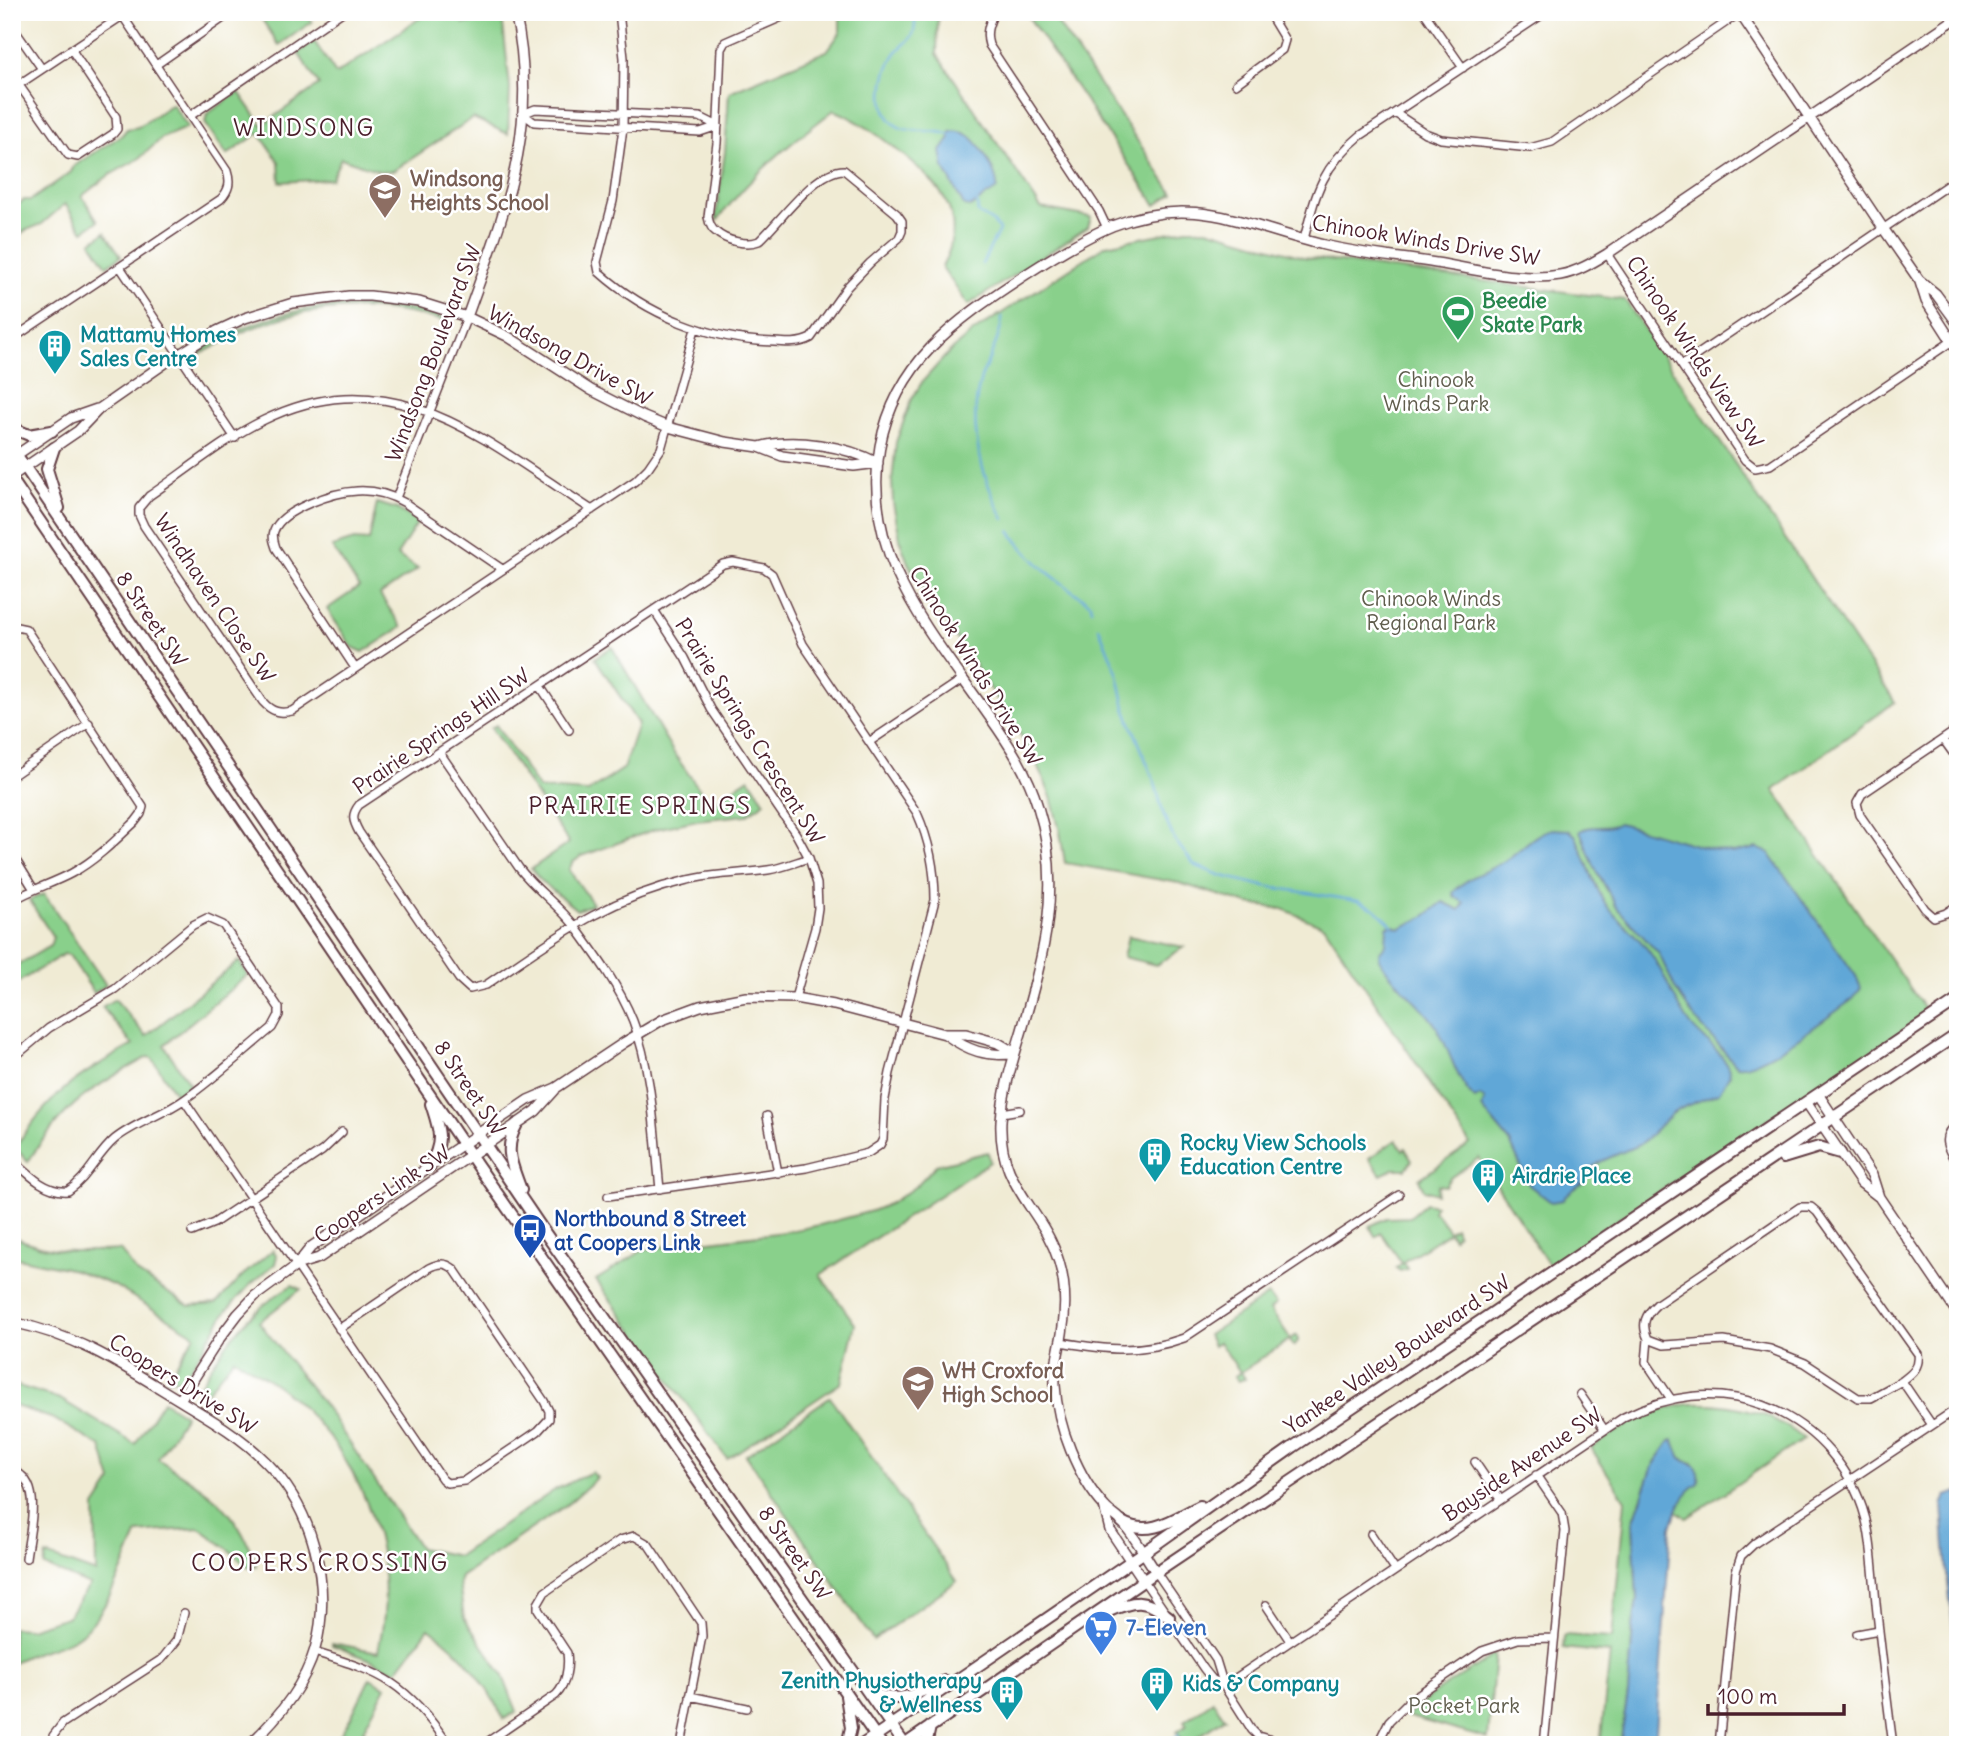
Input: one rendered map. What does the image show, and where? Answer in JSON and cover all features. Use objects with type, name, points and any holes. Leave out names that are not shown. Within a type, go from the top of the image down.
[{"type":"main road","points":[[12,428],[29,435],[52,431]]},
{"type":"main road","points":[[54,448],[48,461],[48,480],[68,531]]},
{"type":"main road","name":"8 Street SW","points":[[14,453],[485,1145],[904,1745]]},
{"type":"main road","name":"8 Street SW","points":[[12,478],[463,1144],[879,1740]]},
{"type":"main road","name":"Yankee Valley Boulevard SW","points":[[862,1745],[879,1740],[892,1725],[970,1669],[1958,1000]]},
{"type":"main road","points":[[904,1745],[1156,1572],[1958,1034]]},
{"type":"main road","points":[[425,1088],[440,1143],[429,1167]]},
{"type":"main road","points":[[517,1124],[509,1138],[508,1148],[525,1203]]},
{"type":"main road","points":[[1755,1171],[1809,1148],[1824,1147],[1840,1153]]},
{"type":"main road","points":[[1122,1522],[1132,1527],[1153,1528],[1236,1487]]},
{"type":"main road","points":[[1080,1626],[1120,1607],[1141,1602],[1151,1604],[1169,1617]]},
{"type":"main road","points":[[869,1692],[889,1699],[910,1696],[970,1669]]},
{"type":"main road","points":[[845,1690],[851,1728],[847,1745]]},
{"type":"main road","points":[[926,1745],[930,1727]]},
{"type":"street","points":[[156,65],[232,12]]},
{"type":"street","points":[[190,116],[342,12]]},
{"type":"street","name":"Windsong Boulevard SW","points":[[396,498],[494,247],[510,195],[518,161],[523,114],[523,72],[515,12]]},
{"type":"street","points":[[620,12],[624,58],[624,128],[613,201],[597,262],[599,272],[642,303],[695,329],[750,342],[803,342],[811,338],[847,287],[899,238],[902,221],[851,174],[837,170],[812,187],[759,242],[741,243],[716,233],[708,217],[718,127],[721,49],[725,42],[782,17],[787,12]]},
{"type":"street","points":[[995,12],[988,25],[986,37],[989,45],[1107,228]]},
{"type":"street","points":[[1236,83],[1282,50],[1282,34],[1268,12]]},
{"type":"street","points":[[1424,12],[1463,68]]},
{"type":"street","points":[[1304,239],[1321,182],[1337,155],[1360,136],[1546,12]]},
{"type":"street","points":[[12,339],[221,199],[230,185],[227,171],[124,13],[16,87],[68,155],[78,157],[117,129],[116,117],[71,50]]},
{"type":"street","points":[[1395,113],[1426,133],[1441,139],[1530,148],[1541,146],[1740,13],[1919,280],[1936,294],[1958,324]]},
{"type":"street","name":"Chinook Winds Drive SW","points":[[1144,1581],[1110,1530],[1103,1506],[1076,1463],[1062,1427],[1055,1382],[1065,1306],[1060,1264],[1052,1242],[1016,1188],[1002,1147],[1004,1093],[1038,972],[1051,906],[1049,858],[1038,808],[1024,771],[914,606],[885,546],[879,523],[878,463],[889,414],[900,387],[915,364],[939,338],[965,316],[1047,260],[1107,228],[1160,212],[1195,211],[1222,216],[1329,246],[1533,276],[1563,274],[1607,254],[1958,17]]},
{"type":"street","points":[[12,26],[42,69]]},
{"type":"street","points":[[523,114],[535,109],[700,117],[718,127]]},
{"type":"street","points":[[523,114],[534,122],[700,132],[718,127]]},
{"type":"street","points":[[1682,365],[1958,178]]},
{"type":"street","points":[[12,186],[12,200]]},
{"type":"street","name":"Chinook Winds View SW","points":[[1607,254],[1745,460],[1755,468],[1770,465],[1955,340]]},
{"type":"street","points":[[120,267],[234,438]]},
{"type":"street","points":[[1919,280],[1926,301],[1955,340],[1958,351]]},
{"type":"street","name":"Windsong Drive SW","points":[[12,478],[78,431],[99,409],[178,354],[245,318],[293,303],[370,296],[419,302],[467,317],[507,336],[591,390],[668,427],[724,442],[759,447],[782,456],[854,466],[878,463]]},
{"type":"street","name":"Windhaven Close SW","points":[[592,510],[454,422],[401,402],[380,398],[349,398],[317,401],[263,420],[142,502],[139,515],[268,708],[281,714],[292,711],[502,569],[592,510],[635,481],[661,449],[695,329]]},
{"type":"street","name":"Windsong Drive SW","points":[[14,453],[71,418],[99,409]]},
{"type":"street","name":"Windsong Drive SW","points":[[759,447],[784,442],[856,452],[878,463]]},
{"type":"street","points":[[355,668],[275,548],[273,538],[280,522],[303,507],[338,493],[370,491],[396,498],[502,569]]},
{"type":"street","name":"Prairie Springs Crescent SW","points":[[778,1173],[869,1153],[880,1145],[883,1139],[885,1099],[931,922],[935,876],[925,832],[917,813],[803,644],[775,578],[769,570],[733,562],[723,564],[654,610],[685,658],[711,709],[796,834],[809,858],[817,884],[818,908],[795,998]]},
{"type":"street","name":"Prairie Springs Hill SW","points":[[573,925],[486,985],[470,989],[459,979],[359,832],[353,819],[354,812],[359,805],[654,610]]},
{"type":"street","points":[[12,626],[26,629],[141,801],[141,814],[108,847],[82,867],[33,888],[12,901]]},
{"type":"street","points":[[869,743],[963,679]]},
{"type":"street","points":[[540,686],[569,730]]},
{"type":"street","points":[[12,776],[89,723]]},
{"type":"street","points":[[1958,729],[1862,794],[1857,803],[1860,815],[1925,909],[1934,917],[1958,905]]},
{"type":"street","points":[[1943,739],[1958,760]]},
{"type":"street","points":[[440,752],[530,882],[562,910],[617,989],[637,1035],[646,1071],[660,1189]]},
{"type":"street","points":[[12,853],[33,888]]},
{"type":"street","points":[[573,925],[619,902],[659,887],[709,875],[767,870],[809,858]]},
{"type":"street","points":[[12,1059],[49,1028],[115,989],[193,925],[207,918],[223,925],[275,1001],[279,1015],[272,1028],[184,1100],[114,1140],[100,1153],[80,1181],[68,1191],[51,1189],[33,1178],[12,1159]]},
{"type":"street","points":[[556,1088],[637,1035],[682,1012],[721,1001],[757,996],[795,998],[945,1034],[961,1045],[997,1056],[1015,1054]]},
{"type":"street","name":"Coopers Link SW","points":[[180,1400],[238,1314],[255,1296],[296,1266],[311,1247],[528,1100],[556,1088]]},
{"type":"street","name":"Coopers Link SW","points":[[296,1266],[319,1258],[517,1124],[543,1105],[556,1088]]},
{"type":"street","points":[[1818,1094],[1872,1175],[1879,1197],[1958,1314]]},
{"type":"street","points":[[184,1100],[296,1266],[339,1329],[442,1479],[447,1483],[464,1481],[538,1431],[549,1419],[549,1411],[544,1401],[454,1269],[448,1265],[436,1264],[429,1268],[339,1329]]},
{"type":"street","points":[[1806,1102],[1861,1183],[1879,1197]]},
{"type":"street","points":[[1002,1114],[1020,1110]]},
{"type":"street","points":[[608,1196],[778,1173],[767,1116]]},
{"type":"street","points":[[1958,1123],[1948,1131],[1945,1138],[1948,1150],[1958,1165]]},
{"type":"street","points":[[192,1232],[214,1223],[322,1152],[342,1132]]},
{"type":"street","points":[[1060,1342],[1130,1351],[1184,1338],[1399,1195]]},
{"type":"street","points":[[1648,1339],[1664,1345],[1724,1341],[1770,1349],[1805,1363],[1858,1398],[1871,1398],[1902,1381],[1914,1372],[1919,1363],[1918,1354],[1817,1212],[1811,1207],[1800,1208],[1657,1304],[1648,1313],[1644,1323],[1648,1339],[1646,1362],[1671,1399]]},
{"type":"street","name":"Coopers Drive SW","points":[[12,1322],[72,1338],[99,1351],[235,1435],[266,1461],[283,1481],[299,1507],[311,1535],[318,1564],[320,1615],[314,1652],[287,1704],[249,1745]]},
{"type":"street","points":[[1902,1381],[1932,1425]]},
{"type":"street","points":[[1580,1394],[1604,1429]]},
{"type":"street","name":"Bayside Avenue SW","points":[[1223,1686],[1604,1429],[1642,1408],[1671,1399],[1708,1395],[1731,1397],[1770,1408],[1807,1430],[1835,1459],[1850,1480],[1868,1529],[1893,1745]]},
{"type":"street","points":[[1719,1745],[1736,1572],[1741,1556],[1755,1543],[1958,1408]]},
{"type":"street","points":[[1475,1462],[1500,1499]]},
{"type":"street","points":[[12,1470],[26,1478],[32,1490],[26,1558]]},
{"type":"street","points":[[1536,1475],[1562,1513],[1564,1524],[1544,1745]]},
{"type":"street","name":"Chinook Winds Drive SW","points":[[1103,1506],[1122,1522],[1156,1572]]},
{"type":"street","points":[[1371,1534],[1395,1570]]},
{"type":"street","points":[[483,1745],[556,1695],[564,1685],[567,1653],[538,1609],[540,1597],[627,1536],[642,1539],[648,1544],[701,1623],[702,1636],[681,1745]]},
{"type":"street","points":[[1156,1572],[1216,1660],[1223,1686],[1254,1733],[1288,1745]]},
{"type":"street","points":[[1144,1581],[1204,1669],[1212,1679],[1223,1686]]},
{"type":"street","points":[[1266,1605],[1290,1641]]},
{"type":"street","points":[[55,1745],[53,1736],[63,1723],[162,1659],[177,1640],[184,1613]]},
{"type":"street","points":[[1857,1634],[1879,1630]]},
{"type":"street","points":[[1377,1745],[1389,1721],[1410,1700],[1482,1651],[1518,1639],[1554,1638]]},
{"type":"street","points":[[314,1652],[354,1664],[396,1684],[422,1708],[449,1745]]},
{"type":"street","points":[[690,1696],[747,1707]]},
{"type":"green space","points":[[257,12],[306,12],[312,22],[279,45]]},
{"type":"green space","points":[[429,12],[461,12],[464,24],[502,16],[510,88],[508,134],[473,118],[393,171],[379,171],[341,158],[331,179],[280,182],[279,162],[259,133],[227,155],[205,123],[207,114],[239,92],[262,125],[319,85],[298,53],[314,41],[336,74]]},
{"type":"green space","points":[[840,12],[938,12],[937,54],[1041,208],[1091,217],[1088,227],[968,305],[942,267],[950,248],[953,230],[945,200],[912,162],[882,138],[834,110],[771,161],[717,221],[729,92],[827,51],[840,33]]},
{"type":"green space","points":[[1025,12],[1050,12],[1173,193],[1156,205]]},
{"type":"green space","points":[[172,104],[188,127],[162,138],[140,158],[108,176],[82,196],[98,221],[83,231],[65,204],[42,224],[24,231],[12,243],[12,209],[24,200],[31,200],[127,129],[138,127]]},
{"type":"green space","name":"Chinook Winds Regional Park","points":[[1186,229],[1207,229],[1303,257],[1625,300],[1895,702],[1774,790],[1928,1014],[1549,1265],[1479,1158],[1450,1178],[1445,1186],[1438,1185],[1437,1194],[1424,1190],[1419,1179],[1470,1144],[1325,927],[1283,909],[1248,904],[1179,883],[1065,863],[1051,797],[1037,763],[916,578],[901,544],[893,503],[896,442],[912,399],[922,382],[949,352],[973,332],[1106,245]]},
{"type":"green space","points":[[105,232],[121,256],[107,266],[91,242]]},
{"type":"green space","points":[[361,305],[420,311],[450,323],[388,310],[325,310],[264,324],[197,355],[202,349],[240,329],[273,317],[308,309]]},
{"type":"green space","points":[[377,503],[397,509],[418,522],[397,555],[418,569],[380,595],[402,627],[363,652],[352,647],[327,609],[359,587],[332,547],[354,540],[369,541]]},
{"type":"green space","points":[[612,647],[675,755],[710,804],[749,778],[765,802],[746,815],[697,820],[656,829],[582,856],[572,863],[569,870],[593,904],[577,910],[541,881],[531,869],[569,843],[491,728],[496,725],[539,789],[588,792],[623,769],[638,724],[595,658]]},
{"type":"green space","points":[[44,894],[106,985],[94,993],[69,955],[64,954],[12,986],[12,968],[50,946],[53,937],[29,900]]},
{"type":"green space","points":[[1128,936],[1184,947],[1156,965],[1123,957]]},
{"type":"green space","points":[[239,961],[248,975],[164,1045],[190,1085],[176,1095],[152,1058],[148,1057],[110,1078],[79,1100],[53,1127],[28,1162],[15,1148],[40,1113],[66,1088],[96,1066],[133,1045],[102,1007],[115,999],[146,1036]]},
{"type":"green space","points":[[1396,1140],[1412,1160],[1406,1169],[1393,1169],[1381,1175],[1369,1158]]},
{"type":"green space","points":[[988,1152],[990,1162],[820,1275],[855,1324],[841,1383],[727,1459],[596,1280],[645,1249],[784,1232],[872,1211],[891,1203],[916,1186],[936,1165]]},
{"type":"green space","points":[[1426,1203],[1435,1205],[1433,1212],[1449,1231],[1455,1227],[1457,1233],[1453,1238],[1449,1232],[1403,1262],[1407,1269],[1400,1271],[1396,1268],[1402,1263],[1381,1233],[1375,1237],[1370,1226],[1386,1218],[1410,1217]]},
{"type":"green space","points":[[12,1236],[52,1249],[120,1250],[137,1273],[189,1306],[216,1304],[242,1276],[273,1250],[277,1256],[275,1264],[250,1285],[227,1310],[184,1378],[175,1380],[167,1379],[195,1335],[115,1286],[75,1270],[12,1257]]},
{"type":"green space","points":[[292,1285],[301,1289],[259,1322],[327,1409],[420,1548],[458,1556],[556,1489],[592,1472],[597,1478],[569,1503],[461,1577],[459,1583],[464,1618],[502,1674],[517,1711],[504,1719],[472,1669],[429,1628],[396,1672],[332,1645],[378,1652],[384,1615],[381,1551],[361,1490],[328,1436],[307,1412],[277,1386],[234,1358],[202,1398],[200,1385],[229,1341],[250,1317]]},
{"type":"green space","points":[[1268,1295],[1276,1304],[1270,1309],[1290,1339],[1297,1335],[1298,1341],[1294,1346],[1289,1340],[1241,1372],[1245,1379],[1238,1381],[1234,1377],[1240,1372],[1219,1342],[1213,1346],[1208,1335]]},
{"type":"green space","points":[[12,1384],[60,1399],[135,1444],[163,1401],[185,1415],[158,1459],[206,1491],[230,1514],[240,1528],[256,1566],[249,1568],[199,1528],[138,1533],[112,1592],[85,1631],[66,1643],[26,1656],[12,1664],[12,1628],[29,1629],[67,1617],[90,1585],[44,1566],[46,1555],[96,1573],[95,1507],[112,1481],[101,1447],[54,1419],[12,1405]]},
{"type":"green space","points":[[830,1397],[957,1581],[873,1640],[746,1455]]},
{"type":"green space","points":[[1688,1404],[1749,1410],[1778,1421],[1804,1439],[1687,1518],[1677,1511],[1685,1495],[1699,1483],[1693,1463],[1681,1458],[1670,1441],[1653,1466],[1633,1523],[1637,1599],[1620,1745],[1600,1745],[1610,1653],[1563,1648],[1564,1635],[1612,1638],[1625,1500],[1591,1448],[1636,1420]]},
{"type":"green space","name":"Pocket Park","points":[[1495,1654],[1488,1739],[1406,1716],[1436,1692]]},
{"type":"green space","points":[[370,1678],[386,1687],[363,1730],[378,1745],[334,1745],[351,1717]]},
{"type":"green space","points":[[1213,1701],[1225,1718],[1186,1745],[1171,1745],[1181,1738],[1177,1732],[1187,1725],[1184,1721]]},
{"type":"water","points":[[951,131],[968,135],[976,142],[993,170],[997,184],[997,189],[970,207],[964,206],[944,168],[941,151],[949,140]]},
{"type":"water","points":[[1619,823],[1706,848],[1733,853],[1757,848],[1769,853],[1856,976],[1861,988],[1853,999],[1778,1051],[1761,1060],[1737,1066],[1695,1019],[1676,990],[1659,954],[1617,908],[1594,866],[1580,831]]},
{"type":"water","points":[[1552,829],[1568,830],[1575,835],[1605,903],[1648,950],[1685,1016],[1724,1059],[1730,1074],[1719,1093],[1673,1113],[1641,1144],[1602,1161],[1589,1170],[1581,1184],[1563,1200],[1551,1202],[1529,1185],[1510,1142],[1482,1108],[1485,1100],[1480,1096],[1475,1099],[1462,1083],[1436,1026],[1385,968],[1379,959],[1379,953],[1386,944],[1387,927],[1392,925],[1400,928],[1424,917],[1443,902],[1460,910],[1464,903],[1454,896],[1453,892],[1458,887],[1508,859],[1538,835]]},
{"type":"water","points":[[1673,1440],[1681,1458],[1696,1466],[1699,1483],[1681,1502],[1671,1527],[1655,1745],[1620,1745],[1637,1599],[1633,1523],[1653,1466]]},
{"type":"water","points":[[1958,1492],[1958,1668],[1942,1505],[1946,1496]]},
{"type":"waterway","points":[[915,12],[913,34],[890,62],[884,82],[886,113],[891,121],[904,129],[951,135]]},
{"type":"waterway","points":[[977,202],[978,213],[994,223],[999,230],[982,264]]},
{"type":"waterway","points":[[1002,317],[997,341],[981,378],[975,414],[983,468],[1004,519]]},
{"type":"waterway","points":[[1010,531],[1037,563],[1091,604],[1092,609]]},
{"type":"waterway","points":[[1099,628],[1118,675],[1125,708],[1155,783],[1164,816],[1174,839],[1194,865],[1222,876],[1259,885],[1358,901],[1375,909],[1392,925]]},
{"type":"waterway","points":[[1165,1745],[1179,1735]]},
{"type":"place","name":"Windsong Heights School","points":[[385,220]]},
{"type":"place","name":"Beedie Skate Park","points":[[1458,342]]},
{"type":"place","name":"Mattamy Homes Sales Centre","points":[[55,376]]},
{"type":"place","name":"Rocky View Schools Education Centre","points":[[1155,1184]]},
{"type":"place","name":"Airdrie Place","points":[[1488,1205]]},
{"type":"place","name":"Northbound 8 Street at Coopers Link","points":[[530,1260]]},
{"type":"place","name":"WH Croxford High School","points":[[918,1412]]},
{"type":"place","name":"7-Eleven","points":[[1101,1657]]},
{"type":"place","name":"Kids & Company","points":[[1157,1713]]},
{"type":"place","name":"Zenith Physiotherapy & Wellness","points":[[1007,1722]]},
{"type":"district","name":"WINDSONG","points":[[304,127]]},
{"type":"district","name":"PRAIRIE SPRINGS","points":[[640,805]]},
{"type":"district","name":"COOPERS CROSSING","points":[[320,1562]]},
{"type":"park label","name":"Chinook Winds Park","points":[[1436,391]]}]
